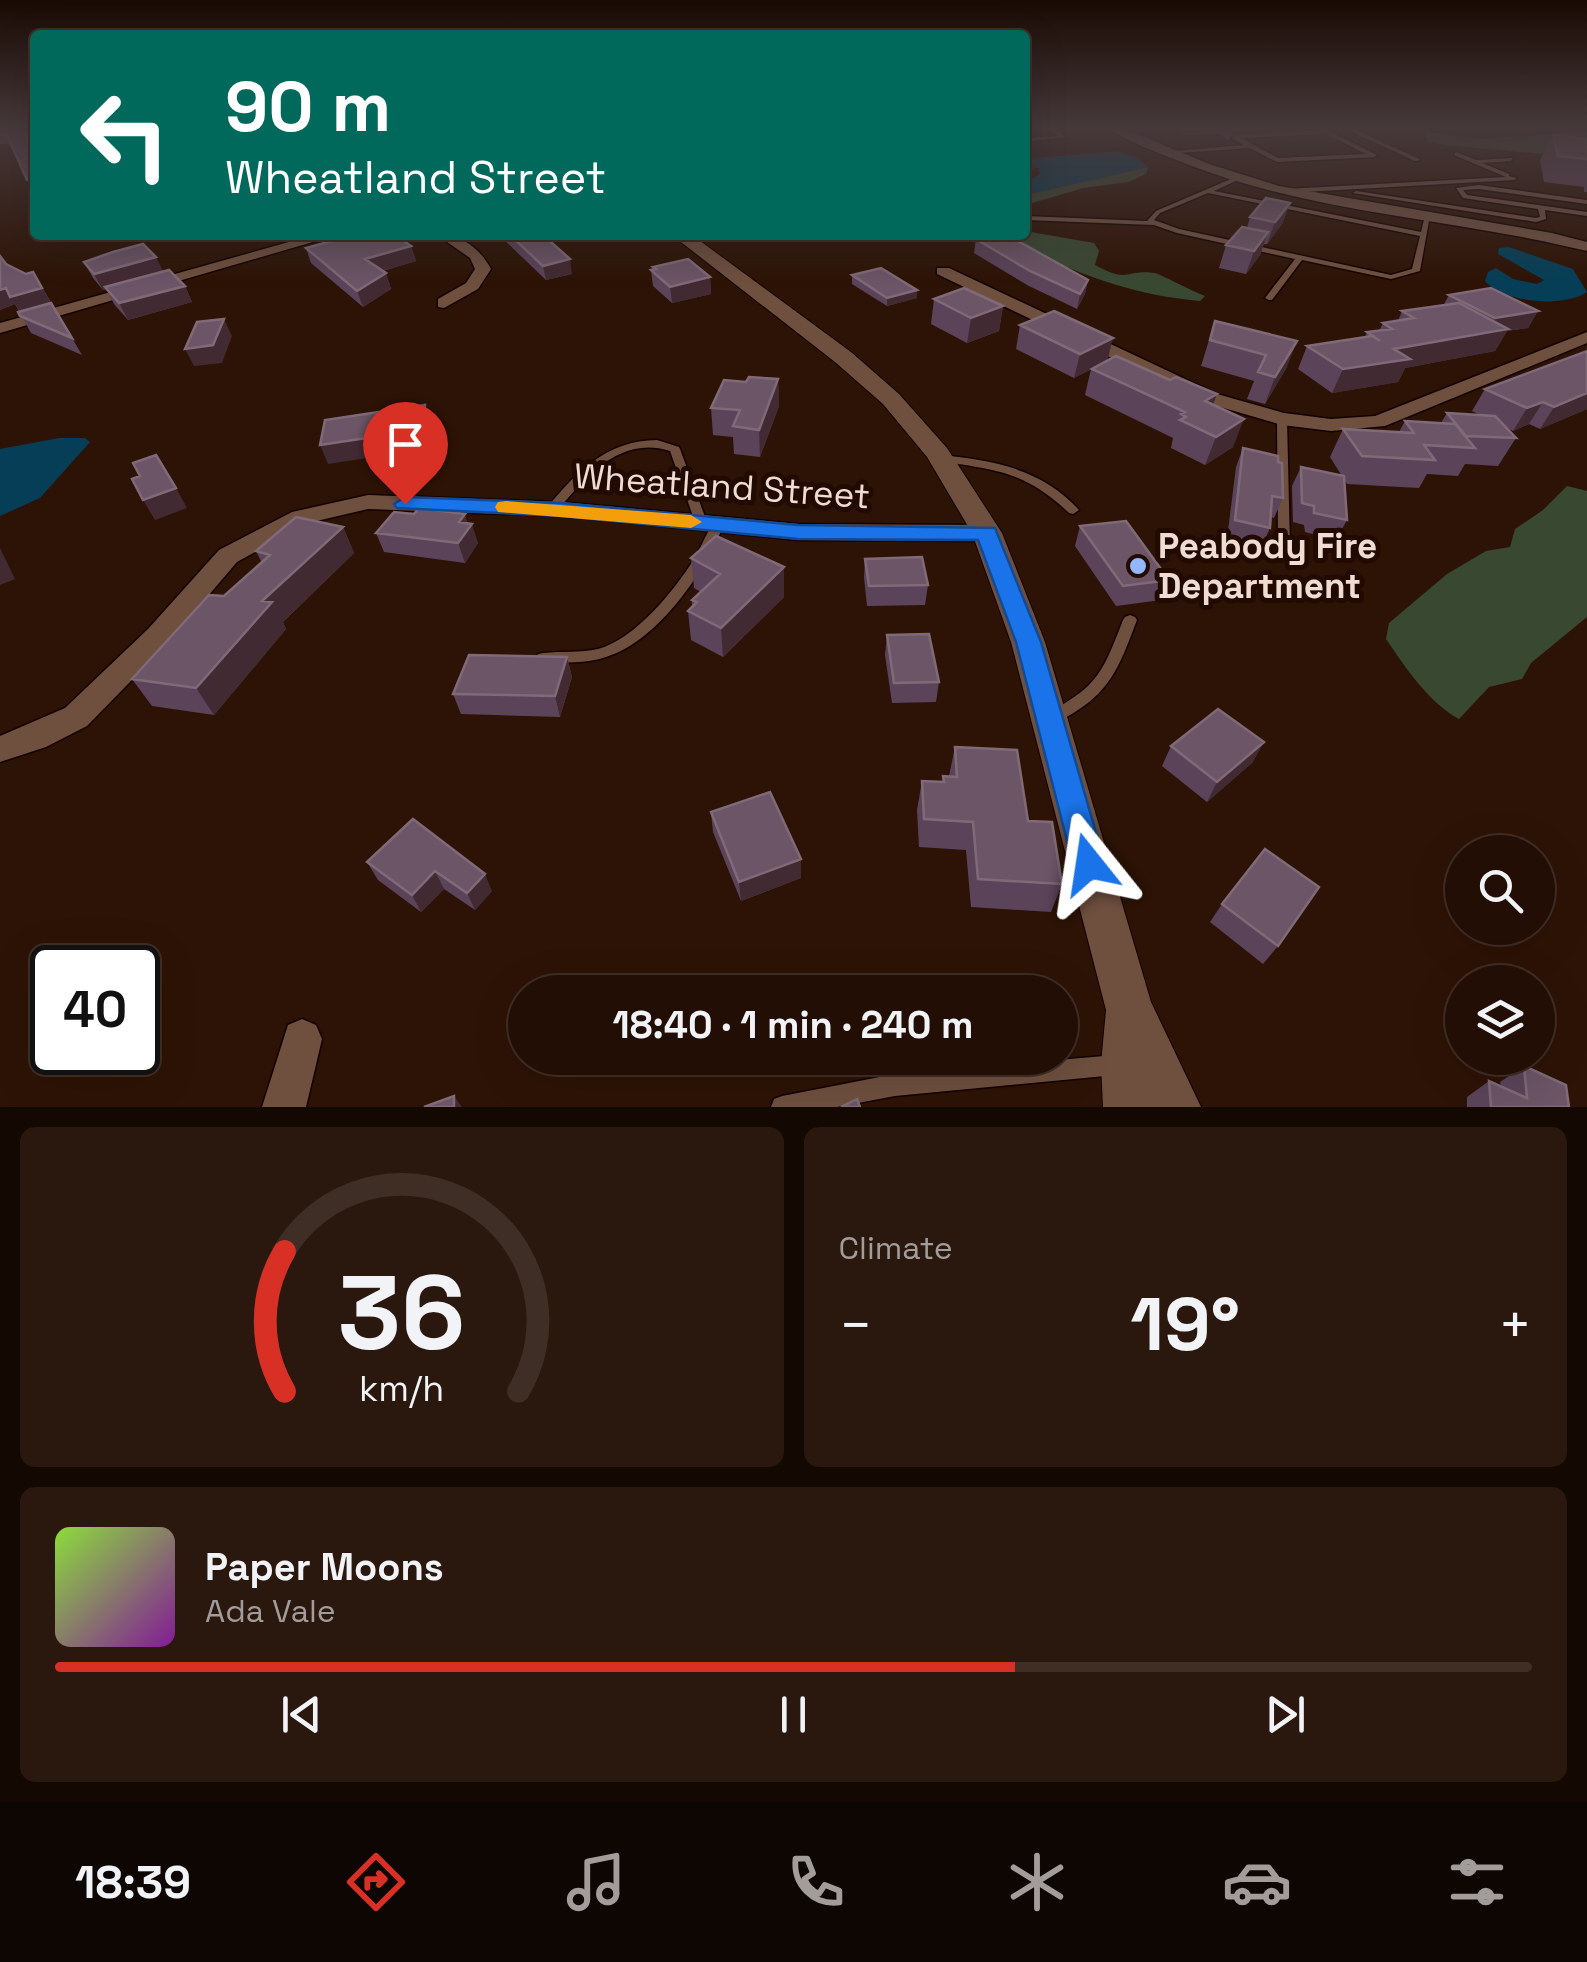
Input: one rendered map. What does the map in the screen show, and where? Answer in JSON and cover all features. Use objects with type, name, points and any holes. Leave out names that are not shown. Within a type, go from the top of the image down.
[{"type":"street","points":[[1243,180],[1284,192],[1587,246]]},
{"type":"street","points":[[0,328],[312,240]]},
{"type":"street","points":[[444,304],[472,286],[483,269],[476,255],[452,240]]},
{"type":"street","points":[[688,240],[869,378],[913,423],[940,458],[987,533],[1028,642],[1129,1009],[1175,1107]]},
{"type":"street","points":[[943,271],[1236,407],[1282,419],[1345,426],[1378,422],[1587,337]]},
{"type":"street","name":"Wheatland Street","points":[[0,749],[35,738],[76,717],[158,636],[228,556],[300,517],[368,502],[552,509],[798,532],[987,533]]},
{"type":"street","points":[[1127,1085],[1129,1009]]},
{"type":"street","points":[[284,1107],[302,1039]]},
{"type":"lane","points":[[1153,224],[1150,220],[1158,212],[1235,180]]},
{"type":"lane","points":[[1284,192],[1486,180]]},
{"type":"lane","points":[[1587,202],[1479,187],[1458,188],[1466,197],[1587,214]]},
{"type":"lane","points":[[1329,189],[1536,220],[1544,218],[1540,208]]},
{"type":"lane","points":[[1210,192],[1424,235]]},
{"type":"lane","points":[[1030,218],[1153,224],[1378,276],[1400,276],[1418,268],[1428,216]]},
{"type":"lane","points":[[1270,298],[1299,258]]},
{"type":"lane","points":[[1282,419],[1284,546]]},
{"type":"lane","points":[[527,659],[604,653],[630,640],[646,627],[704,557],[709,523],[674,449],[658,443],[619,449],[585,472],[552,509]]},
{"type":"lane","points":[[940,458],[1021,473],[1048,484],[1073,510]]},
{"type":"lane","points":[[1049,719],[1093,696],[1110,673],[1130,620]]},
{"type":"lane","points":[[782,1107],[895,1086],[1127,1085]]},
{"type":"green space","points":[[1092,180],[1133,180],[1030,204],[1030,194]]},
{"type":"green space","points":[[1030,232],[1094,243],[1099,251],[1095,265],[1106,271],[1121,275],[1155,273],[1205,296],[1200,301],[1145,293],[1072,269],[1009,240],[1030,240]]},
{"type":"green space","points":[[1567,486],[1587,491],[1587,617],[1531,663],[1522,679],[1489,687],[1459,719],[1428,694],[1401,661],[1386,639],[1389,623],[1447,574],[1486,551],[1510,547],[1515,529],[1543,510]]},
{"type":"water","points":[[1031,180],[1092,180],[1030,194]]},
{"type":"water","points":[[1509,247],[1573,269],[1587,292],[1564,300],[1535,301],[1494,288],[1485,281],[1488,272],[1496,268],[1513,279],[1537,284],[1544,280],[1498,254],[1499,248]]},
{"type":"water","points":[[59,438],[85,438],[90,442],[40,498],[0,516],[0,449]]},
{"type":"building","points":[[1266,198],[1290,203],[1275,222],[1250,217]]},
{"type":"building","points":[[1242,227],[1268,232],[1254,251],[1226,245]]},
{"type":"building","points":[[335,240],[402,240],[411,246],[365,259],[386,273],[357,291],[306,248]]},
{"type":"building","points":[[515,240],[549,240],[570,259],[543,266]]},
{"type":"building","points":[[978,240],[1016,240],[1088,280],[1080,294]]},
{"type":"building","points":[[143,244],[156,257],[94,274],[84,262],[113,252]]},
{"type":"building","points":[[0,256],[6,264],[26,274],[33,272],[42,288],[10,297],[6,288],[0,290]]},
{"type":"building","points":[[688,259],[710,277],[670,287],[651,270],[656,269],[653,267]]},
{"type":"building","points":[[881,268],[917,290],[887,298],[852,275]]},
{"type":"building","points":[[169,270],[185,286],[119,303],[105,287]]},
{"type":"building","points":[[964,288],[1003,306],[971,318],[934,299]]},
{"type":"building","points":[[1491,288],[1538,311],[1495,318],[1449,295]]},
{"type":"building","points":[[51,303],[72,338],[18,312]]},
{"type":"building","points":[[1459,303],[1508,329],[1394,349],[1410,359],[1343,369],[1307,346],[1372,336],[1380,341],[1367,332],[1392,329],[1383,323],[1414,318],[1402,311]]},
{"type":"building","points":[[1054,311],[1113,338],[1080,354],[1020,325]]},
{"type":"building","points":[[224,319],[213,345],[185,349],[197,322]]},
{"type":"building","points":[[1215,321],[1297,341],[1275,377],[1258,372],[1266,355],[1210,340]]},
{"type":"building","points":[[1587,351],[1587,393],[1554,407],[1543,402],[1527,408],[1485,389]]},
{"type":"building","points":[[1116,356],[1170,380],[1176,377],[1217,394],[1205,401],[1244,419],[1216,437],[1180,420],[1186,417],[1181,414],[1185,412],[1092,369]]},
{"type":"building","points":[[749,377],[778,379],[759,430],[733,426],[740,410],[711,408],[724,380],[746,382]]},
{"type":"building","points":[[425,405],[424,426],[320,445],[325,420]]},
{"type":"building","points":[[1447,413],[1495,416],[1516,438],[1466,436]]},
{"type":"building","points":[[1405,421],[1455,424],[1475,448],[1424,445],[1435,460],[1362,456],[1343,429],[1414,433]]},
{"type":"building","points":[[1243,448],[1278,456],[1282,463],[1283,498],[1272,496],[1270,528],[1235,520]]},
{"type":"building","points":[[156,455],[176,488],[143,500],[132,479],[140,476],[133,463]]},
{"type":"building","points":[[1301,467],[1344,476],[1347,520],[1314,513],[1314,506],[1302,503]]},
{"type":"building","points":[[419,508],[465,514],[459,522],[472,524],[458,543],[376,533],[394,512],[414,514]]},
{"type":"building","points":[[296,517],[343,527],[262,601],[272,602],[196,688],[132,679],[209,595],[224,596],[270,555],[256,551]]},
{"type":"building","points":[[1126,521],[1169,580],[1123,586],[1080,526]]},
{"type":"building","points":[[716,536],[784,567],[721,628],[688,611],[697,602],[692,600],[720,574],[691,558]]},
{"type":"building","points":[[922,557],[928,585],[869,586],[865,559]]},
{"type":"building","points":[[929,634],[939,682],[894,683],[887,635]]},
{"type":"building","points":[[469,655],[567,657],[555,696],[453,694]]},
{"type":"building","points":[[1218,709],[1264,742],[1217,782],[1171,746]]},
{"type":"building","points":[[955,747],[1017,750],[1028,821],[1052,822],[1062,884],[978,879],[973,822],[924,819],[922,781],[944,782],[943,776],[957,777]]},
{"type":"building","points":[[770,792],[801,859],[739,882],[711,812]]},
{"type":"building","points":[[413,819],[485,874],[467,893],[435,871],[412,895],[367,862]]},
{"type":"building","points":[[1265,849],[1319,887],[1278,946],[1222,904]]},
{"type":"building","points":[[1525,1075],[1544,1075],[1566,1085],[1569,1107],[1491,1107],[1489,1081],[1527,1098]]},
{"type":"building","points":[[454,1096],[454,1107],[424,1107]]},
{"type":"building","points":[[857,1099],[860,1107],[841,1107]]},
{"type":"slow traffic","points":[[506,507],[691,522]]},
{"type":"place","name":"Peabody Fire Department","points":[[1138,566]]},
{"type":"route","points":[[405,504],[561,509],[798,532],[987,533],[1028,642],[1089,864]]}]
